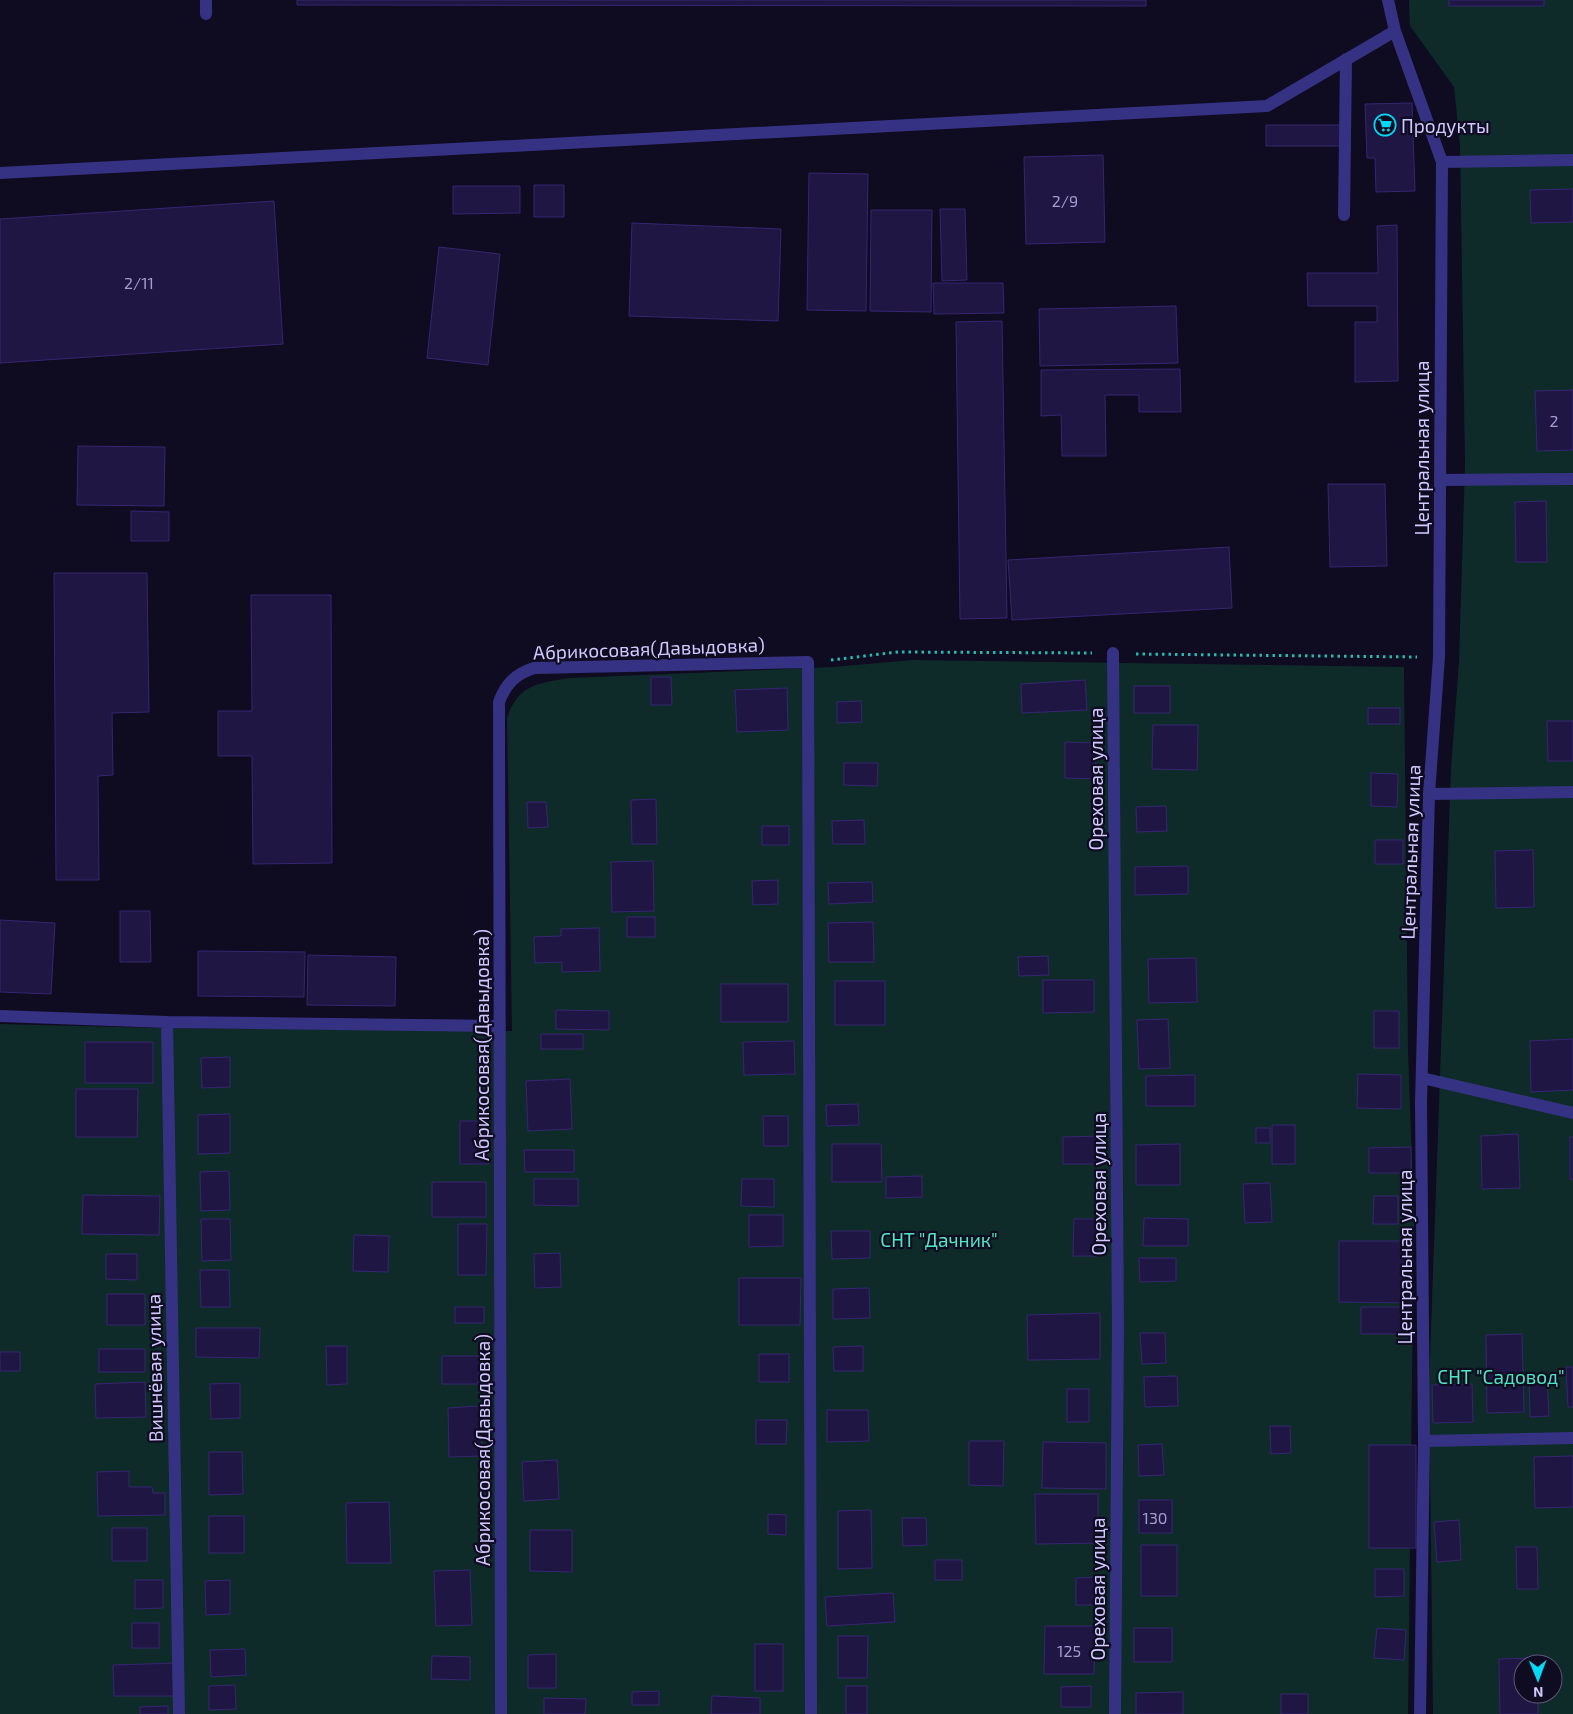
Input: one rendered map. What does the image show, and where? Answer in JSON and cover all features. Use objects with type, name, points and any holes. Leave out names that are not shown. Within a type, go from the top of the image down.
[{"type":"street","points":[[206,0],[206,14]]},
{"type":"street","name":"Центральная улица","points":[[1388,0],[1395,31],[1442,162],[1440,657],[1429,794],[1422,1078],[1424,1441],[1420,1714]]},
{"type":"street","points":[[0,173],[1267,106],[1395,31]]},
{"type":"street","points":[[1344,214],[1346,59]]},
{"type":"street","points":[[1442,162],[1573,160]]},
{"type":"street","points":[[1440,480],[1573,479]]},
{"type":"street","name":"Ореховая улица","points":[[1113,653],[1118,1329],[1115,1714]]},
{"type":"street","points":[[808,662],[811,1714]]},
{"type":"street","name":"Абрикосовая(Давыдовка)","points":[[501,1714],[498,702],[503,689],[511,680],[522,672],[534,668],[808,662]]},
{"type":"street","points":[[1429,794],[1573,792]]},
{"type":"street","points":[[0,1016],[167,1022],[500,1026]]},
{"type":"street","name":"Вишнёвая улица","points":[[167,1022],[179,1714]]},
{"type":"street","points":[[1422,1078],[1573,1113]]},
{"type":"street","points":[[1424,1441],[1573,1438]]},
{"type":"path","points":[[808,662],[898,652],[1440,657]]},
{"type":"green space","name":"СНТ \"Садовод\"","points":[[1409,0],[1573,0],[1573,1714],[1433,1714],[1429,1385],[1451,769],[1459,661],[1465,465],[1460,145],[1454,87],[1410,26]]},
{"type":"green space","name":"СНТ \"Дачник\"","points":[[913,660],[1404,667],[1408,1050],[1414,1218],[1408,1714],[0,1714],[0,1024],[159,1028],[512,1031],[507,718],[517,698],[531,687],[570,678],[833,667]]},
{"type":"building","points":[[297,0],[1146,0],[1146,6],[297,5]]},
{"type":"building","points":[[1449,0],[1544,0],[1544,6],[1449,6]]},
{"type":"building","points":[[1412,103],[1415,191],[1376,192],[1375,158],[1367,158],[1365,104]]},
{"type":"building","points":[[1266,125],[1343,125],[1343,146],[1266,146]]},
{"type":"building","points":[[1103,155],[1105,242],[1026,244],[1024,157]]},
{"type":"building","points":[[809,173],[868,174],[866,311],[807,310]]},
{"type":"building","points":[[534,185],[564,185],[564,217],[534,217]]},
{"type":"building","points":[[453,186],[520,186],[520,213],[453,214]]},
{"type":"building","points":[[1573,189],[1573,222],[1531,223],[1530,190]]},
{"type":"building","points":[[274,201],[283,344],[0,363],[0,219]]},
{"type":"building","points":[[940,209],[965,209],[967,280],[942,281]]},
{"type":"building","points":[[871,210],[932,210],[931,312],[870,311]]},
{"type":"building","points":[[632,223],[781,229],[778,321],[629,316]]},
{"type":"building","points":[[1397,225],[1398,381],[1355,382],[1355,322],[1377,322],[1377,306],[1308,306],[1307,273],[1378,273],[1377,226]]},
{"type":"building","points":[[439,247],[500,254],[488,365],[427,358]]},
{"type":"building","points":[[933,283],[1003,283],[1004,313],[934,314]]},
{"type":"building","points":[[1176,306],[1178,363],[1040,366],[1039,309]]},
{"type":"building","points":[[1002,321],[1007,618],[960,619],[956,322]]},
{"type":"building","points":[[1180,369],[1181,412],[1139,412],[1139,395],[1105,395],[1106,456],[1062,456],[1061,415],[1041,416],[1041,370]]},
{"type":"building","points":[[1573,390],[1573,450],[1537,451],[1535,391]]},
{"type":"building","points":[[78,446],[165,447],[164,506],[77,505]]},
{"type":"building","points":[[1328,484],[1385,484],[1387,566],[1330,567]]},
{"type":"building","points":[[1546,501],[1547,562],[1516,562],[1515,502]]},
{"type":"building","points":[[131,511],[169,512],[169,541],[131,541]]},
{"type":"building","points":[[1229,547],[1232,608],[1012,620],[1008,560]]},
{"type":"building","points":[[54,573],[147,573],[149,712],[112,713],[113,775],[98,776],[99,880],[56,880]]},
{"type":"building","points":[[251,595],[331,595],[332,863],[253,864],[252,756],[218,756],[218,711],[252,711]]},
{"type":"building","points":[[651,677],[671,677],[672,705],[651,705]]},
{"type":"building","points":[[1085,680],[1087,710],[1022,713],[1021,684]]},
{"type":"building","points":[[1134,686],[1170,686],[1170,713],[1134,713]]},
{"type":"building","points":[[787,688],[788,730],[737,732],[735,690]]},
{"type":"building","points":[[861,701],[862,722],[837,723],[837,702]]},
{"type":"building","points":[[1368,708],[1400,708],[1400,724],[1368,724]]},
{"type":"building","points":[[1547,721],[1573,721],[1573,761],[1548,761]]},
{"type":"building","points":[[1153,725],[1198,725],[1197,770],[1152,769]]},
{"type":"building","points":[[1065,742],[1096,743],[1095,779],[1065,778]]},
{"type":"building","points":[[844,763],[878,763],[877,786],[844,785]]},
{"type":"building","points":[[1371,773],[1398,774],[1397,807],[1371,806]]},
{"type":"building","points":[[656,799],[657,844],[632,844],[631,800]]},
{"type":"building","points":[[527,802],[546,802],[548,827],[528,828]]},
{"type":"building","points":[[1166,806],[1167,831],[1137,832],[1136,807]]},
{"type":"building","points":[[864,820],[865,844],[833,844],[832,821]]},
{"type":"building","points":[[762,826],[789,826],[789,845],[762,845]]},
{"type":"building","points":[[1375,840],[1403,840],[1403,864],[1375,864]]},
{"type":"building","points":[[1533,850],[1534,907],[1496,908],[1495,851]]},
{"type":"building","points":[[653,861],[654,911],[612,912],[611,862]]},
{"type":"building","points":[[1188,866],[1188,894],[1135,895],[1135,867]]},
{"type":"building","points":[[778,880],[778,904],[753,905],[752,881]]},
{"type":"building","points":[[872,882],[873,902],[829,904],[828,883]]},
{"type":"building","points":[[120,911],[150,911],[151,962],[120,962]]},
{"type":"building","points":[[627,917],[655,917],[655,937],[627,937]]},
{"type":"building","points":[[0,920],[55,923],[51,994],[0,992]]},
{"type":"building","points":[[873,922],[874,962],[829,962],[828,923]]},
{"type":"building","points":[[599,928],[600,971],[562,972],[562,962],[535,963],[534,937],[561,936],[561,929]]},
{"type":"building","points":[[198,951],[305,952],[304,997],[198,996]]},
{"type":"building","points":[[308,955],[396,957],[395,1006],[307,1005]]},
{"type":"building","points":[[1048,956],[1049,975],[1019,976],[1018,957]]},
{"type":"building","points":[[1196,958],[1197,1002],[1149,1003],[1148,959]]},
{"type":"building","points":[[1043,980],[1094,980],[1094,1012],[1043,1013]]},
{"type":"building","points":[[835,981],[885,981],[885,1025],[835,1025]]},
{"type":"building","points":[[721,984],[788,984],[788,1022],[721,1022]]},
{"type":"building","points":[[556,1010],[609,1011],[609,1030],[556,1029]]},
{"type":"building","points":[[1374,1011],[1399,1011],[1399,1048],[1374,1048]]},
{"type":"building","points":[[1168,1019],[1170,1068],[1139,1069],[1137,1020]]},
{"type":"building","points":[[541,1034],[583,1034],[583,1049],[541,1049]]},
{"type":"building","points":[[1573,1039],[1573,1090],[1531,1092],[1530,1041]]},
{"type":"building","points":[[794,1041],[795,1074],[744,1075],[743,1042]]},
{"type":"building","points":[[85,1042],[153,1042],[153,1083],[85,1083]]},
{"type":"building","points":[[230,1057],[230,1087],[202,1088],[201,1058]]},
{"type":"building","points":[[1358,1074],[1401,1075],[1401,1109],[1357,1108]]},
{"type":"building","points":[[1195,1075],[1195,1106],[1146,1106],[1146,1076]]},
{"type":"building","points":[[570,1079],[572,1129],[528,1131],[526,1081]]},
{"type":"building","points":[[76,1089],[138,1089],[137,1137],[76,1137]]},
{"type":"building","points":[[858,1104],[859,1125],[827,1126],[826,1105]]},
{"type":"building","points":[[230,1114],[230,1153],[198,1154],[198,1115]]},
{"type":"building","points":[[763,1116],[788,1116],[788,1146],[764,1146]]},
{"type":"building","points":[[460,1121],[489,1121],[489,1164],[460,1164]]},
{"type":"building","points":[[1272,1125],[1295,1125],[1295,1164],[1272,1164]]},
{"type":"building","points":[[1256,1128],[1270,1128],[1270,1143],[1256,1143]]},
{"type":"building","points":[[1518,1134],[1520,1188],[1482,1189],[1481,1136]]},
{"type":"building","points":[[1103,1136],[1103,1164],[1063,1164],[1063,1137]]},
{"type":"building","points":[[1570,1137],[1573,1137],[1573,1180],[1570,1179]]},
{"type":"building","points":[[832,1144],[881,1144],[882,1182],[832,1182]]},
{"type":"building","points":[[1180,1144],[1180,1185],[1136,1185],[1136,1145]]},
{"type":"building","points":[[1411,1147],[1411,1173],[1369,1173],[1369,1148]]},
{"type":"building","points":[[524,1150],[574,1150],[574,1172],[525,1172]]},
{"type":"building","points":[[229,1171],[230,1210],[201,1211],[200,1172]]},
{"type":"building","points":[[922,1176],[922,1197],[886,1198],[886,1177]]},
{"type":"building","points":[[534,1179],[578,1179],[578,1206],[534,1205]]},
{"type":"building","points":[[742,1179],[774,1179],[774,1207],[741,1206]]},
{"type":"building","points":[[432,1182],[486,1182],[486,1217],[432,1217]]},
{"type":"building","points":[[1270,1183],[1272,1222],[1245,1223],[1243,1184]]},
{"type":"building","points":[[83,1195],[160,1196],[159,1235],[82,1234]]},
{"type":"building","points":[[1374,1196],[1398,1196],[1398,1224],[1373,1224]]},
{"type":"building","points":[[749,1215],[783,1215],[783,1246],[749,1247]]},
{"type":"building","points":[[1144,1218],[1188,1219],[1188,1246],[1143,1246]]},
{"type":"building","points":[[201,1219],[230,1219],[231,1260],[202,1261]]},
{"type":"building","points":[[1074,1219],[1100,1219],[1099,1256],[1073,1256]]},
{"type":"building","points":[[458,1224],[487,1224],[486,1275],[458,1275]]},
{"type":"building","points":[[831,1231],[870,1231],[870,1258],[832,1259]]},
{"type":"building","points":[[354,1235],[389,1236],[388,1272],[353,1271]]},
{"type":"building","points":[[1339,1241],[1411,1241],[1410,1303],[1339,1302]]},
{"type":"building","points":[[560,1253],[561,1287],[535,1288],[534,1254]]},
{"type":"building","points":[[106,1254],[137,1254],[137,1280],[106,1279]]},
{"type":"building","points":[[1139,1258],[1176,1258],[1176,1281],[1140,1282]]},
{"type":"building","points":[[200,1270],[229,1270],[230,1307],[201,1307]]},
{"type":"building","points":[[739,1278],[801,1278],[800,1325],[739,1325]]},
{"type":"building","points":[[869,1288],[870,1318],[833,1319],[833,1289]]},
{"type":"building","points":[[107,1294],[145,1294],[145,1325],[107,1325]]},
{"type":"building","points":[[455,1307],[484,1307],[484,1323],[455,1323]]},
{"type":"building","points":[[1361,1307],[1409,1307],[1409,1334],[1361,1334]]},
{"type":"building","points":[[1100,1313],[1100,1359],[1028,1360],[1027,1315]]},
{"type":"building","points":[[196,1328],[260,1328],[259,1358],[196,1357]]},
{"type":"building","points":[[1140,1333],[1165,1333],[1166,1363],[1142,1364]]},
{"type":"building","points":[[1522,1334],[1524,1412],[1487,1413],[1486,1335]]},
{"type":"building","points":[[326,1346],[347,1346],[347,1384],[327,1385]]},
{"type":"building","points":[[863,1346],[863,1371],[834,1371],[833,1347]]},
{"type":"building","points":[[99,1349],[145,1349],[145,1372],[99,1372]]},
{"type":"building","points":[[0,1352],[20,1352],[20,1371],[0,1371]]},
{"type":"building","points":[[759,1354],[789,1354],[789,1382],[759,1382]]},
{"type":"building","points":[[442,1356],[479,1356],[478,1384],[442,1384]]},
{"type":"building","points":[[1566,1367],[1573,1367],[1573,1407],[1568,1407]]},
{"type":"building","points":[[1177,1376],[1178,1406],[1145,1407],[1144,1377]]},
{"type":"building","points":[[1547,1377],[1549,1416],[1530,1417],[1529,1378]]},
{"type":"building","points":[[145,1382],[146,1417],[96,1418],[95,1384]]},
{"type":"building","points":[[240,1383],[240,1418],[211,1419],[210,1384]]},
{"type":"building","points":[[1472,1384],[1473,1422],[1433,1423],[1432,1385]]},
{"type":"building","points":[[1067,1389],[1089,1389],[1089,1422],[1067,1422]]},
{"type":"building","points":[[480,1406],[482,1456],[449,1457],[448,1408]]},
{"type":"building","points":[[827,1410],[868,1410],[869,1441],[827,1442]]},
{"type":"building","points":[[756,1420],[787,1420],[786,1444],[756,1444]]},
{"type":"building","points":[[1270,1426],[1290,1426],[1291,1453],[1271,1454]]},
{"type":"building","points":[[969,1441],[1004,1441],[1003,1486],[969,1485]]},
{"type":"building","points":[[1043,1442],[1106,1443],[1106,1489],[1042,1488]]},
{"type":"building","points":[[1162,1444],[1164,1475],[1139,1476],[1138,1445]]},
{"type":"building","points":[[1369,1445],[1416,1445],[1416,1548],[1369,1548]]},
{"type":"building","points":[[209,1452],[242,1452],[243,1494],[209,1495]]},
{"type":"building","points":[[1573,1456],[1573,1507],[1535,1508],[1534,1457]]},
{"type":"building","points":[[557,1460],[559,1499],[524,1501],[522,1462]]},
{"type":"building","points":[[129,1471],[129,1487],[152,1487],[153,1493],[165,1493],[165,1515],[98,1516],[97,1472]]},
{"type":"building","points":[[1035,1494],[1098,1494],[1098,1543],[1036,1544]]},
{"type":"building","points":[[1139,1500],[1172,1500],[1172,1533],[1139,1533]]},
{"type":"building","points":[[389,1502],[391,1563],[347,1563],[346,1503]]},
{"type":"building","points":[[871,1510],[872,1568],[838,1569],[838,1511]]},
{"type":"building","points":[[768,1514],[786,1515],[786,1535],[768,1534]]},
{"type":"building","points":[[209,1516],[244,1516],[244,1553],[209,1553]]},
{"type":"building","points":[[902,1518],[926,1518],[927,1545],[903,1546]]},
{"type":"building","points":[[1459,1520],[1461,1560],[1437,1562],[1434,1522]]},
{"type":"building","points":[[112,1528],[147,1528],[147,1561],[112,1561]]},
{"type":"building","points":[[530,1530],[572,1530],[572,1572],[530,1571]]},
{"type":"building","points":[[1141,1545],[1177,1545],[1177,1596],[1141,1596]]},
{"type":"building","points":[[1516,1547],[1537,1547],[1538,1589],[1517,1589]]},
{"type":"building","points":[[935,1560],[962,1560],[962,1580],[935,1580]]},
{"type":"building","points":[[1375,1569],[1404,1569],[1404,1596],[1375,1597]]},
{"type":"building","points":[[470,1570],[472,1625],[436,1626],[434,1571]]},
{"type":"building","points":[[1099,1577],[1100,1605],[1076,1605],[1076,1578]]},
{"type":"building","points":[[135,1580],[163,1580],[163,1608],[135,1609]]},
{"type":"building","points":[[230,1580],[230,1614],[206,1615],[205,1581]]},
{"type":"building","points":[[893,1593],[895,1622],[827,1626],[825,1597]]},
{"type":"building","points":[[132,1623],[159,1623],[159,1648],[132,1648]]},
{"type":"building","points":[[1045,1626],[1095,1626],[1094,1674],[1044,1674]]},
{"type":"building","points":[[1134,1628],[1172,1628],[1172,1662],[1134,1662]]},
{"type":"building","points":[[1377,1628],[1406,1630],[1404,1660],[1374,1658]]},
{"type":"building","points":[[838,1636],[868,1636],[867,1678],[838,1678]]},
{"type":"building","points":[[755,1644],[783,1644],[783,1691],[755,1691]]},
{"type":"building","points":[[245,1649],[246,1675],[211,1677],[210,1650]]},
{"type":"building","points":[[556,1654],[556,1688],[528,1688],[528,1655]]},
{"type":"building","points":[[432,1656],[470,1657],[470,1680],[431,1679]]},
{"type":"building","points":[[1499,1659],[1513,1659],[1513,1704],[1538,1704],[1538,1714],[1500,1714]]},
{"type":"building","points":[[178,1663],[178,1696],[114,1696],[113,1665]]},
{"type":"building","points":[[235,1685],[236,1709],[209,1710],[209,1686]]},
{"type":"building","points":[[846,1686],[867,1686],[867,1714],[846,1714]]},
{"type":"building","points":[[1091,1686],[1091,1707],[1061,1707],[1061,1687]]},
{"type":"building","points":[[659,1691],[659,1705],[632,1705],[632,1692]]},
{"type":"building","points":[[1183,1692],[1183,1714],[1136,1714],[1136,1693]]},
{"type":"building","points":[[1281,1694],[1308,1694],[1308,1714],[1281,1714]]},
{"type":"building","points":[[712,1696],[760,1698],[760,1714],[711,1714]]},
{"type":"building","points":[[544,1698],[586,1699],[585,1714],[544,1714]]},
{"type":"building","points":[[168,1706],[168,1714],[140,1714],[140,1707]]},
{"type":"place","name":"Продукты","points":[[1385,125]]}]
